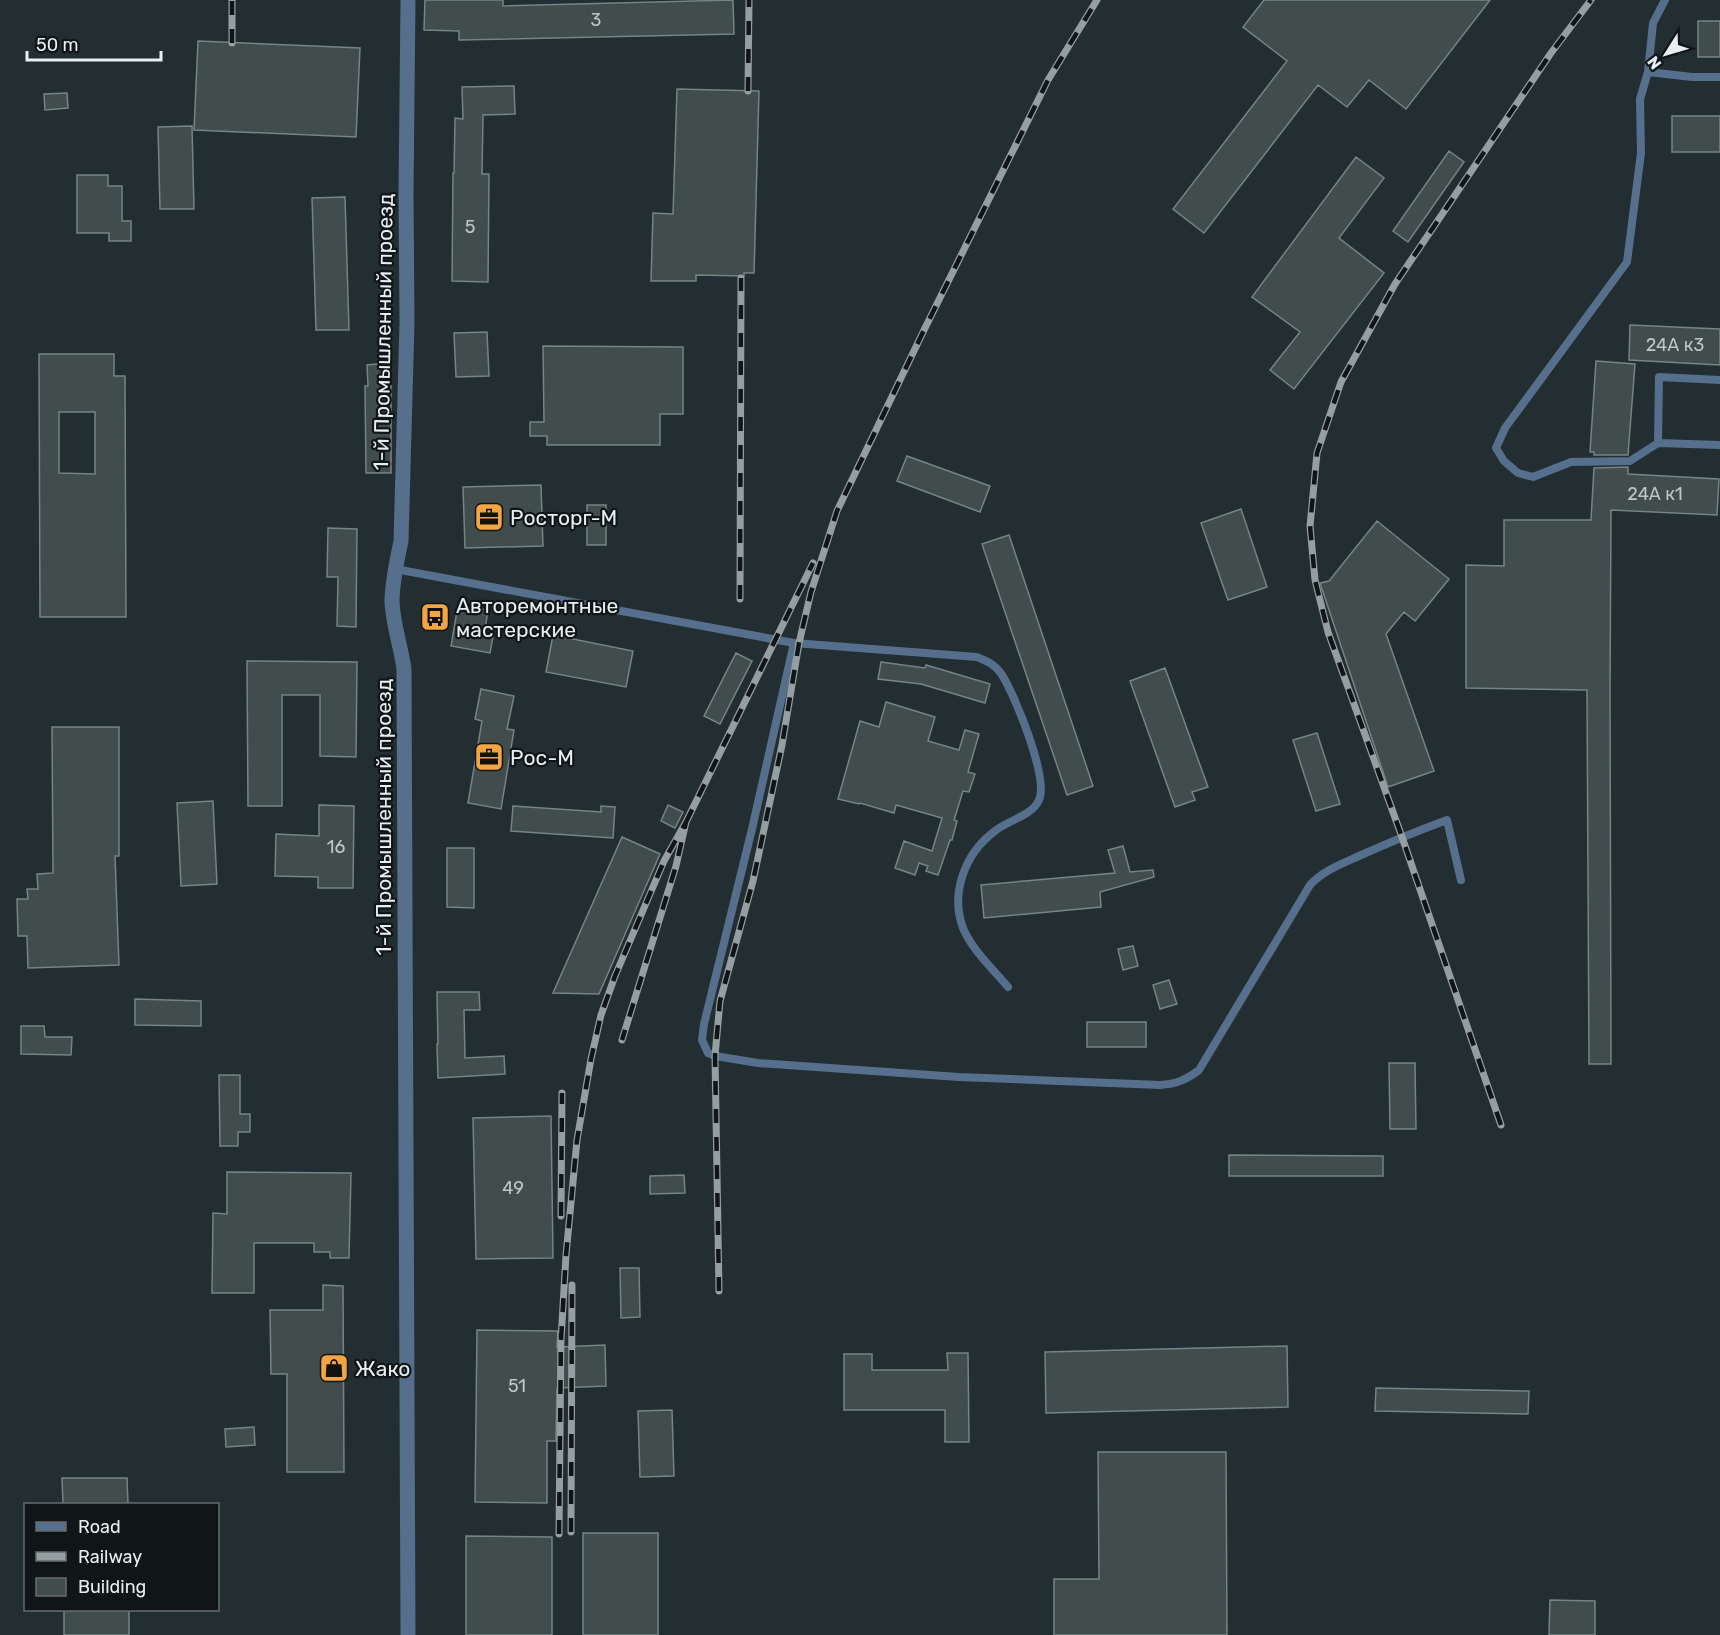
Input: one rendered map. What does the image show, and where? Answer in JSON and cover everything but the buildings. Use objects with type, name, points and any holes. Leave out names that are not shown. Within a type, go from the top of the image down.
[{"type":"street","name":"1-й Промышленный проезд","points":[[408,0],[407,323],[400,540],[392,601],[404,669],[408,1635]]},
{"type":"lane","points":[[1665,0],[1653,23],[1648,72],[1640,99],[1641,153],[1627,262],[1505,428],[1496,448],[1504,461],[1518,473],[1533,477],[1570,462],[1630,461],[1658,443],[1720,445]]},
{"type":"lane","points":[[1648,72],[1720,77]]},
{"type":"lane","points":[[1658,443],[1659,377],[1720,380]]},
{"type":"lane","points":[[395,568],[794,643],[977,657],[991,662],[1002,674],[1029,736],[1042,785],[1041,794],[1034,809],[995,830],[979,845],[963,874],[959,888],[958,909],[964,929],[975,948],[1008,987]]},
{"type":"lane","points":[[794,643],[752,829],[704,1024],[702,1040],[704,1047],[708,1053],[715,1056],[758,1063],[959,1077],[1174,1084],[1188,1079],[1199,1070],[1310,885],[1318,877],[1388,842],[1447,820],[1461,880]]},
{"type":"railway","points":[[232,0],[232,43]]},
{"type":"railway","points":[[748,91],[749,0]]},
{"type":"railway","points":[[719,1291],[715,1056],[720,1001],[753,881],[811,592],[837,511],[925,328],[1048,80],[1097,0]]},
{"type":"railway","points":[[1501,1125],[1402,837],[1328,632],[1315,580],[1310,526],[1317,453],[1341,382],[1395,284],[1551,53],[1591,0]]},
{"type":"railway","points":[[740,599],[741,278]]},
{"type":"railway","points":[[686,822],[813,563]]},
{"type":"railway","points":[[561,1340],[577,1140],[601,1015],[615,976],[664,861],[686,822],[676,866],[622,1040]]},
{"type":"railway","points":[[561,1216],[562,1093]]},
{"type":"railway","points":[[571,1532],[572,1285]]},
{"type":"railway","points":[[559,1534],[561,1333]]},
{"type":"place","name":"Росторг-М","points":[[489,517]]},
{"type":"place","name":"Авторемонтные мастерские","points":[[435,617]]},
{"type":"place","name":"Рос-М","points":[[489,757]]},
{"type":"place","name":"Жако","points":[[334,1368]]}]
